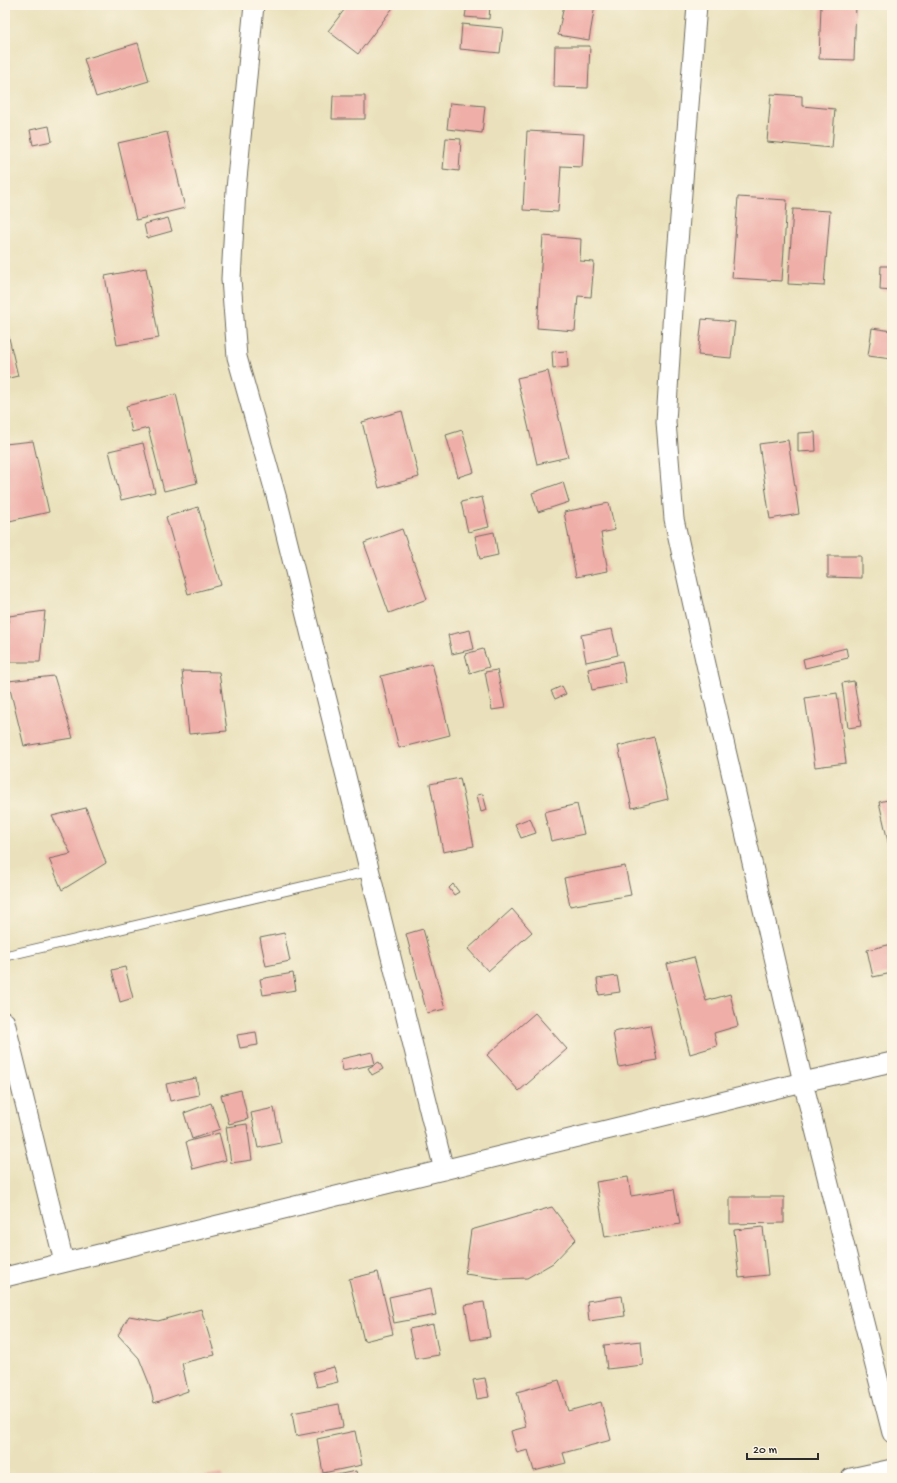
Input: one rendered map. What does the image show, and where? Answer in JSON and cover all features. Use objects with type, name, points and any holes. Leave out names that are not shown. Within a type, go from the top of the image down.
[{"type":"street","points":[[254,5],[236,189],[231,279],[236,358],[277,499],[444,1170]]},
{"type":"street","points":[[697,5],[674,293],[666,422],[674,519],[706,667],[803,1082],[892,1434]]},
{"type":"street","points":[[5,1022],[64,1262]]},
{"type":"street","points":[[5,1276],[803,1082],[892,1062]]},
{"type":"street","points":[[851,1478],[892,1469]]},
{"type":"lane","points":[[5,956],[370,871]]},
{"type":"building","points":[[348,5],[395,5],[358,54],[328,31]]},
{"type":"building","points":[[467,5],[490,5],[489,19],[465,17]]},
{"type":"building","points":[[564,5],[595,5],[589,40],[558,35]]},
{"type":"building","points":[[821,5],[856,5],[854,60],[819,59]]},
{"type":"building","points":[[462,24],[503,28],[500,53],[460,49]]},
{"type":"building","points":[[138,43],[149,81],[96,97],[84,59]]},
{"type":"building","points":[[555,46],[590,46],[588,88],[554,87]]},
{"type":"building","points":[[771,94],[802,96],[802,106],[835,109],[832,148],[767,142]]},
{"type":"building","points":[[333,96],[365,96],[365,119],[332,119]]},
{"type":"building","points":[[450,103],[485,106],[482,133],[447,129]]},
{"type":"building","points":[[49,126],[52,141],[33,145],[30,130]]},
{"type":"building","points":[[527,131],[584,134],[582,167],[561,166],[558,212],[523,210]]},
{"type":"building","points":[[167,132],[185,208],[136,220],[118,143]]},
{"type":"building","points":[[446,138],[461,139],[459,171],[443,169]]},
{"type":"building","points":[[738,197],[787,200],[782,281],[732,278]]},
{"type":"building","points":[[793,209],[830,211],[824,286],[788,284]]},
{"type":"building","points":[[168,218],[172,231],[147,238],[144,224]]},
{"type":"building","points":[[543,236],[581,239],[580,261],[594,262],[591,297],[578,296],[575,331],[537,328]]},
{"type":"building","points":[[881,266],[892,266],[892,291],[880,290]]},
{"type":"building","points":[[146,268],[159,338],[117,345],[105,276]]},
{"type":"building","points":[[702,319],[735,322],[731,358],[698,355]]},
{"type":"building","points":[[5,321],[18,376],[5,379]]},
{"type":"building","points":[[872,328],[892,331],[892,359],[868,356]]},
{"type":"building","points":[[567,351],[568,367],[553,369],[552,352]]},
{"type":"building","points":[[548,371],[568,457],[537,464],[517,378]]},
{"type":"building","points":[[176,394],[197,483],[164,491],[148,428],[132,432],[126,406]]},
{"type":"building","points":[[402,411],[419,477],[379,488],[362,422]]},
{"type":"building","points":[[462,430],[474,472],[458,477],[446,435]]},
{"type":"building","points":[[815,432],[816,451],[798,452],[798,433]]},
{"type":"building","points":[[788,440],[799,514],[770,519],[759,444]]},
{"type":"building","points":[[33,441],[49,512],[5,522],[5,444]]},
{"type":"building","points":[[143,443],[155,492],[121,500],[109,451]]},
{"type":"building","points":[[563,482],[569,502],[538,512],[532,493]]},
{"type":"building","points":[[482,497],[489,527],[468,532],[461,502]]},
{"type":"building","points":[[609,503],[615,530],[601,533],[608,571],[576,577],[564,512]]},
{"type":"building","points":[[198,507],[221,585],[188,594],[166,517]]},
{"type":"building","points":[[402,529],[427,599],[389,613],[364,543]]},
{"type":"building","points":[[494,532],[498,555],[480,559],[475,536]]},
{"type":"building","points":[[828,556],[861,556],[861,578],[828,577]]},
{"type":"building","points":[[45,611],[40,662],[6,662],[9,616]]},
{"type":"building","points":[[612,629],[618,655],[586,662],[581,635]]},
{"type":"building","points":[[470,630],[474,649],[452,654],[448,635]]},
{"type":"building","points":[[846,648],[848,658],[805,668],[803,659]]},
{"type":"building","points":[[483,649],[489,667],[470,673],[465,654]]},
{"type":"building","points":[[622,661],[626,683],[592,690],[588,669]]},
{"type":"building","points":[[432,663],[450,735],[399,748],[381,676]]},
{"type":"building","points":[[497,670],[505,708],[492,710],[485,672]]},
{"type":"building","points":[[182,671],[219,672],[227,731],[189,734]]},
{"type":"building","points":[[54,676],[73,738],[24,746],[8,681]]},
{"type":"building","points":[[854,681],[861,726],[848,728],[842,683]]},
{"type":"building","points":[[562,686],[566,694],[555,699],[551,691]]},
{"type":"building","points":[[837,693],[846,763],[815,767],[805,698]]},
{"type":"building","points":[[654,737],[668,799],[632,808],[618,746]]},
{"type":"building","points":[[460,778],[474,846],[443,852],[430,784]]},
{"type":"building","points":[[483,794],[487,810],[481,812],[477,795]]},
{"type":"building","points":[[892,799],[892,855],[891,855],[879,802]]},
{"type":"building","points":[[577,804],[584,834],[551,841],[544,812]]},
{"type":"building","points":[[86,808],[106,863],[62,890],[49,859],[71,854],[52,816]]},
{"type":"building","points":[[530,818],[536,833],[521,838],[515,824]]},
{"type":"building","points":[[625,866],[631,895],[570,906],[564,878]]},
{"type":"building","points":[[453,884],[459,892],[454,895],[449,888]]},
{"type":"building","points":[[512,909],[532,932],[488,971],[468,949]]},
{"type":"building","points":[[423,929],[445,1009],[427,1013],[406,934]]},
{"type":"building","points":[[284,933],[290,961],[266,966],[260,938]]},
{"type":"building","points":[[892,944],[892,973],[873,977],[867,950]]},
{"type":"building","points":[[694,957],[706,1001],[730,994],[738,1026],[714,1033],[717,1046],[690,1054],[667,964]]},
{"type":"building","points":[[125,967],[133,998],[120,1002],[112,970]]},
{"type":"building","points":[[293,973],[296,990],[263,995],[260,979]]},
{"type":"building","points":[[617,976],[620,992],[599,995],[597,979]]},
{"type":"building","points":[[535,1013],[567,1049],[519,1091],[487,1055]]},
{"type":"building","points":[[650,1025],[657,1060],[619,1067],[613,1032]]},
{"type":"building","points":[[256,1032],[258,1045],[240,1048],[237,1035]]},
{"type":"building","points":[[372,1052],[375,1064],[343,1071],[341,1059]]},
{"type":"building","points":[[379,1062],[383,1069],[372,1075],[368,1068]]},
{"type":"building","points":[[196,1078],[199,1095],[170,1101],[166,1084]]},
{"type":"building","points":[[241,1090],[248,1119],[229,1124],[221,1095]]},
{"type":"building","points":[[211,1103],[220,1129],[192,1139],[184,1113]]},
{"type":"building","points":[[274,1108],[281,1143],[258,1148],[251,1113]]},
{"type":"building","points":[[247,1124],[252,1160],[231,1163],[226,1127]]},
{"type":"building","points":[[219,1133],[226,1160],[193,1169],[186,1142]]},
{"type":"building","points":[[628,1177],[631,1196],[674,1189],[680,1224],[605,1237],[596,1182]]},
{"type":"building","points":[[730,1197],[784,1197],[784,1223],[730,1224]]},
{"type":"building","points":[[552,1207],[576,1239],[553,1263],[527,1278],[501,1279],[465,1274],[471,1230]]},
{"type":"building","points":[[763,1227],[768,1275],[739,1278],[734,1230]]},
{"type":"building","points":[[378,1272],[393,1334],[364,1341],[349,1279]]},
{"type":"building","points":[[431,1288],[436,1315],[394,1323],[389,1297]]},
{"type":"building","points":[[622,1296],[625,1316],[589,1321],[587,1301]]},
{"type":"building","points":[[484,1302],[490,1337],[471,1340],[465,1305]]},
{"type":"building","points":[[201,1309],[215,1355],[182,1363],[188,1391],[154,1403],[149,1383],[139,1358],[118,1335],[129,1316],[158,1321]]},
{"type":"building","points":[[433,1324],[439,1355],[415,1359],[409,1329]]},
{"type":"building","points":[[641,1341],[643,1365],[607,1369],[604,1345]]},
{"type":"building","points":[[334,1367],[338,1382],[317,1387],[313,1372]]},
{"type":"building","points":[[485,1378],[489,1397],[477,1399],[473,1380]]},
{"type":"building","points":[[559,1380],[568,1411],[601,1402],[611,1440],[563,1453],[566,1463],[534,1471],[528,1450],[517,1453],[511,1431],[526,1427],[517,1392]]},
{"type":"building","points":[[339,1404],[343,1427],[296,1436],[292,1413]]},
{"type":"building","points":[[355,1431],[362,1465],[323,1473],[317,1439]]},
{"type":"building","points":[[356,1471],[358,1478],[326,1478],[326,1477]]},
{"type":"building","points":[[91,1473],[102,1478],[89,1478]]},
{"type":"building","points":[[222,1474],[223,1478],[203,1478],[203,1477]]}]
